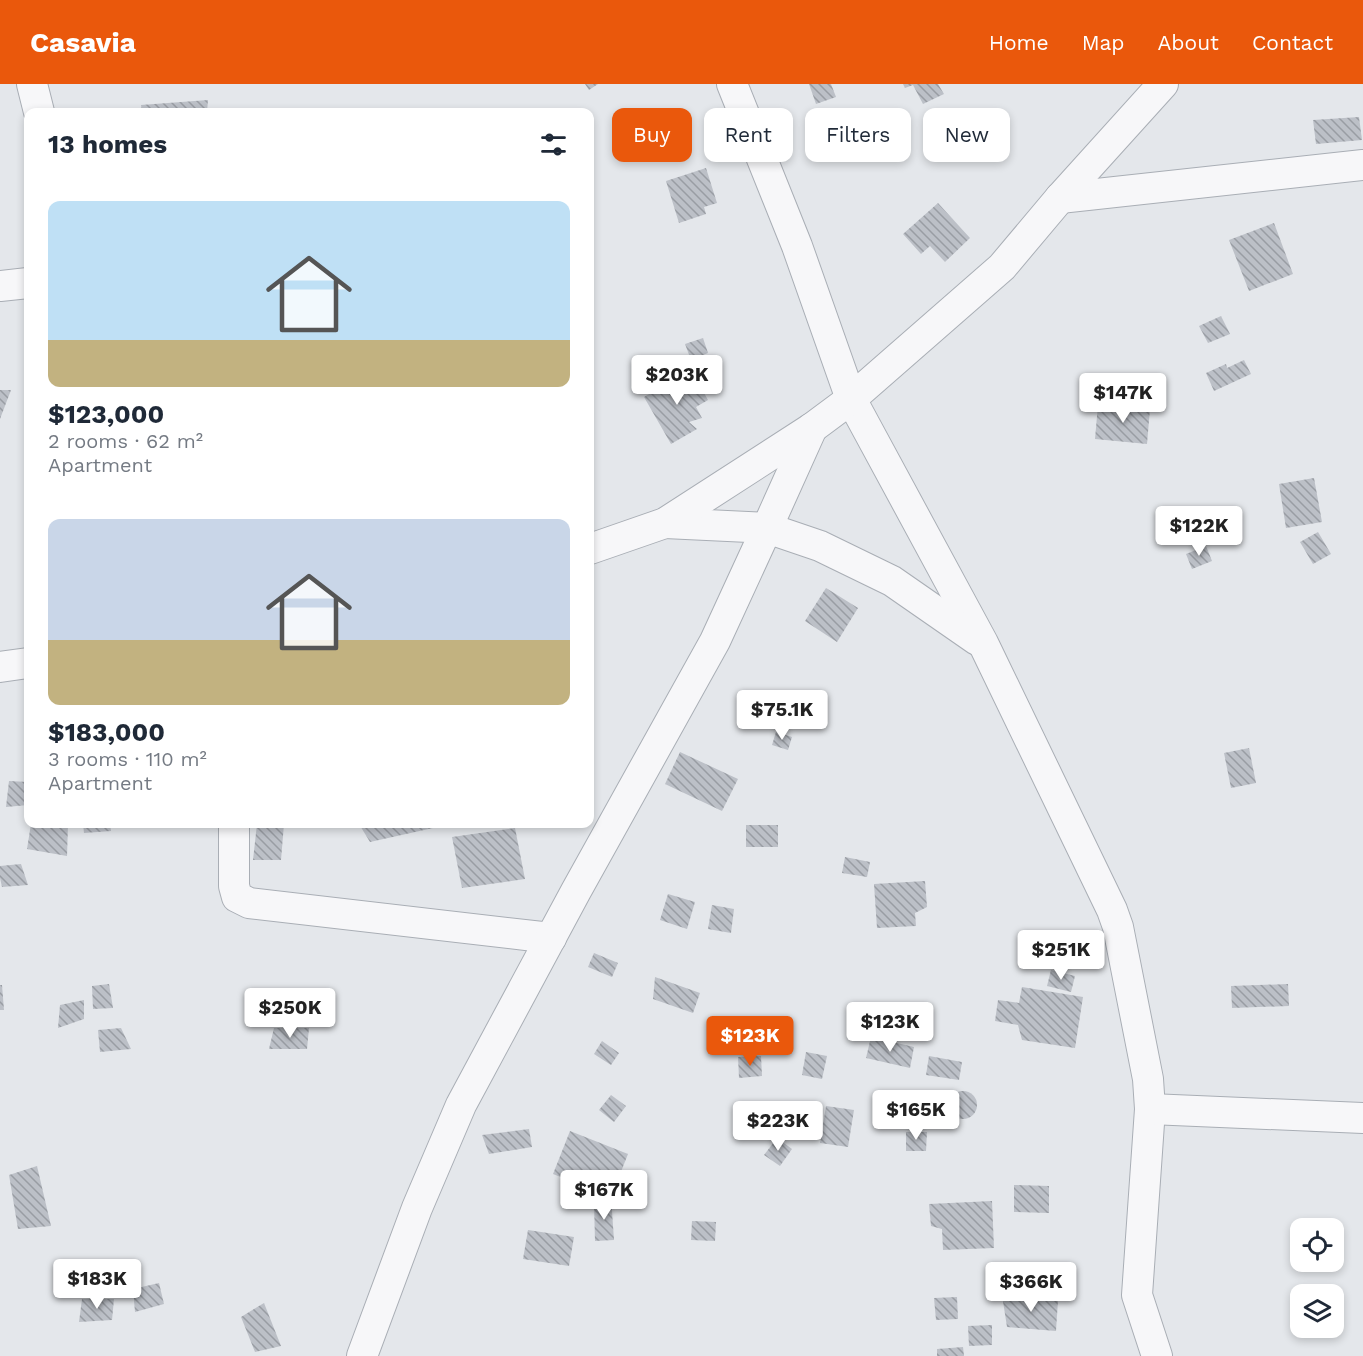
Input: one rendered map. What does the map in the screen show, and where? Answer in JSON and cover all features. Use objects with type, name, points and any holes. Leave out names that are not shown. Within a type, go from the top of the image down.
[{"type":"street","points":[[32,84],[38,108]]},
{"type":"street","points":[[732,84],[797,246],[850,399],[982,644],[1112,910],[1118,927],[1148,1079],[1150,1109],[1137,1295],[1157,1356]]},
{"type":"street","points":[[594,548],[665,522],[812,428],[850,399],[1002,267],[1060,198],[1163,84]]},
{"type":"street","points":[[1060,198],[1363,165]]},
{"type":"street","points":[[0,286],[24,283]]},
{"type":"street","points":[[362,1356],[417,1208],[461,1105],[715,641],[812,428]]},
{"type":"street","points":[[665,522],[768,528],[820,546],[892,581],[982,644]]},
{"type":"street","points":[[0,667],[24,664]]},
{"type":"street","points":[[234,828],[234,886],[237,897],[249,903],[551,938]]},
{"type":"street","points":[[1150,1109],[1363,1118]]},
{"type":"building","points":[[585,84],[598,84],[589,90]]},
{"type":"building","points":[[809,84],[831,84],[836,97],[816,104]]},
{"type":"building","points":[[903,84],[938,84],[944,94],[923,104],[913,85],[905,88]]},
{"type":"building","points":[[208,100],[207,108],[141,108],[141,105]]},
{"type":"building","points":[[1359,117],[1362,140],[1316,144],[1313,120]]},
{"type":"building","points":[[706,168],[717,203],[704,207],[706,214],[679,223],[666,181]]},
{"type":"building","points":[[938,203],[970,238],[945,262],[930,246],[921,254],[903,234]]},
{"type":"building","points":[[1274,223],[1293,274],[1249,291],[1229,240]]},
{"type":"building","points":[[1221,316],[1230,334],[1208,343],[1199,326]]},
{"type":"building","points":[[703,338],[708,353],[691,360],[685,344]]},
{"type":"building","points":[[1244,360],[1251,374],[1214,391],[1206,373],[1226,364],[1227,368]]},
{"type":"building","points":[[691,370],[708,400],[696,407],[702,418],[689,422],[697,429],[671,444],[644,397]]},
{"type":"building","points":[[0,390],[11,390],[0,419]]},
{"type":"building","points":[[1098,405],[1150,409],[1147,444],[1095,439]]},
{"type":"building","points":[[1314,478],[1322,522],[1286,528],[1279,484]]},
{"type":"building","points":[[1318,532],[1331,554],[1313,564],[1300,542]]},
{"type":"building","points":[[1206,546],[1212,561],[1192,569],[1186,554]]},
{"type":"building","points":[[826,588],[858,608],[837,642],[805,621]]},
{"type":"building","points":[[776,732],[792,737],[788,750],[772,745]]},
{"type":"building","points":[[1249,748],[1256,783],[1231,788],[1224,753]]},
{"type":"building","points":[[680,752],[738,779],[722,811],[665,784]]},
{"type":"building","points":[[9,781],[24,782],[24,805],[6,807]]},
{"type":"building","points":[[746,825],[778,825],[778,847],[746,847]]},
{"type":"building","points":[[30,828],[68,828],[67,856],[27,849]]},
{"type":"building","points":[[83,828],[111,828],[111,831],[84,833]]},
{"type":"building","points":[[257,828],[284,828],[281,860],[253,860]]},
{"type":"building","points":[[361,828],[433,828],[370,842]]},
{"type":"building","points":[[515,828],[525,879],[462,888],[452,837]]},
{"type":"building","points":[[845,857],[870,862],[867,877],[842,873]]},
{"type":"building","points":[[21,864],[28,885],[2,887],[0,866]]},
{"type":"building","points":[[925,881],[927,907],[915,913],[916,926],[877,928],[874,884]]},
{"type":"building","points":[[668,894],[695,902],[687,929],[660,920]]},
{"type":"building","points":[[712,905],[734,909],[731,933],[708,929]]},
{"type":"building","points":[[594,953],[618,963],[612,977],[588,967]]},
{"type":"building","points":[[1051,970],[1075,976],[1071,992],[1047,986]]},
{"type":"building","points":[[655,977],[700,993],[693,1013],[653,999]]},
{"type":"building","points":[[109,984],[113,1008],[93,1009],[92,986]]},
{"type":"building","points":[[1288,984],[1289,1006],[1232,1008],[1231,986]]},
{"type":"building","points":[[0,985],[2,985],[4,1010],[0,1010]]},
{"type":"building","points":[[1022,987],[1083,997],[1075,1048],[1022,1040],[1018,1025],[995,1021],[998,1000],[1019,1003]]},
{"type":"building","points":[[84,1000],[84,1019],[58,1028],[60,1005]]},
{"type":"building","points":[[121,1028],[131,1049],[100,1052],[98,1030]]},
{"type":"building","points":[[274,1028],[309,1028],[307,1049],[269,1049]]},
{"type":"building","points":[[871,1037],[914,1047],[910,1068],[866,1058]]},
{"type":"building","points":[[602,1041],[619,1053],[611,1065],[594,1054]]},
{"type":"building","points":[[806,1052],[827,1056],[822,1079],[802,1075]]},
{"type":"building","points":[[761,1056],[762,1076],[739,1078],[738,1057]]},
{"type":"building","points":[[929,1056],[962,1062],[959,1080],[926,1075]]},
{"type":"building","points":[[963,1091],[973,1095],[977,1105],[973,1115],[963,1119],[953,1115],[949,1105],[953,1095]]},
{"type":"building","points":[[611,1095],[626,1106],[614,1122],[599,1110]]},
{"type":"building","points":[[826,1106],[854,1110],[848,1147],[820,1143]]},
{"type":"building","points":[[529,1129],[532,1147],[489,1154],[482,1135]]},
{"type":"building","points":[[570,1131],[628,1154],[611,1197],[553,1174]]},
{"type":"building","points":[[906,1132],[927,1132],[926,1151],[906,1151]]},
{"type":"building","points":[[777,1138],[792,1149],[780,1166],[764,1155]]},
{"type":"building","points":[[37,1166],[51,1226],[18,1229],[9,1175]]},
{"type":"building","points":[[1014,1185],[1049,1186],[1049,1213],[1014,1212]]},
{"type":"building","points":[[611,1197],[614,1240],[595,1241],[594,1203]]},
{"type":"building","points":[[992,1201],[994,1248],[943,1250],[942,1229],[931,1226],[929,1204]]},
{"type":"building","points":[[692,1221],[716,1222],[715,1241],[691,1240]]},
{"type":"building","points":[[528,1230],[574,1237],[569,1266],[523,1259]]},
{"type":"building","points":[[159,1283],[164,1304],[135,1312],[133,1289]]},
{"type":"building","points":[[1002,1295],[1058,1300],[1056,1331],[1007,1327]]},
{"type":"building","points":[[957,1297],[958,1319],[936,1320],[934,1298]]},
{"type":"building","points":[[82,1299],[114,1299],[112,1320],[79,1322]]},
{"type":"building","points":[[264,1303],[281,1346],[255,1352],[241,1317]]},
{"type":"building","points":[[992,1325],[992,1345],[969,1346],[968,1326]]},
{"type":"building","points":[[963,1347],[964,1356],[937,1356],[937,1349]]}]
